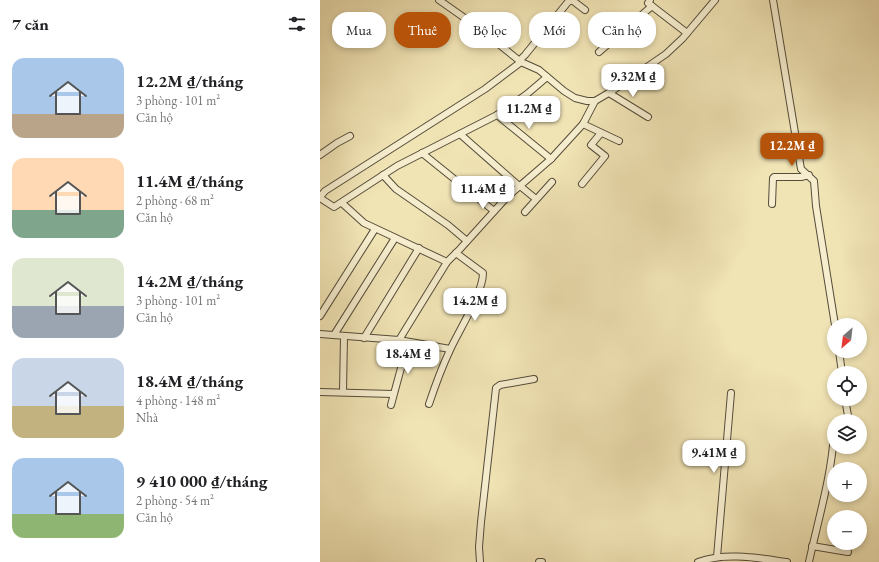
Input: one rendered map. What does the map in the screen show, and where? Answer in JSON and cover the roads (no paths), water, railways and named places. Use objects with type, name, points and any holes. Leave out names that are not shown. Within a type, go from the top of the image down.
[{"type":"street","points":[[438,0],[446,2],[520,61],[539,70],[564,91],[575,98],[587,101],[595,101],[609,93],[666,54],[687,33],[712,1]]},
{"type":"street","points":[[547,77],[527,94],[497,115],[397,166],[334,207],[320,198],[325,191],[363,168],[395,146],[420,132],[485,89],[520,61],[568,2],[572,0],[585,10]]},
{"type":"street","points":[[773,0],[801,169],[814,181],[816,206],[834,318]]},
{"type":"street","points":[[598,52],[651,3],[687,33]]},
{"type":"street","points":[[609,93],[648,117]]},
{"type":"street","points":[[399,340],[447,262],[507,197],[551,159],[583,124],[595,101]]},
{"type":"street","points":[[497,115],[551,159]]},
{"type":"street","points":[[583,124],[619,141]]},
{"type":"street","points":[[582,184],[605,156],[591,145],[601,133]]},
{"type":"street","points":[[460,134],[536,199]]},
{"type":"street","points":[[320,155],[350,136]]},
{"type":"street","points":[[422,153],[494,211]]},
{"type":"street","points":[[383,175],[396,189],[448,225],[467,241]]},
{"type":"street","points":[[772,204],[774,176],[801,177],[809,175]]},
{"type":"street","points":[[525,212],[552,182]]},
{"type":"street","points":[[342,202],[364,223],[447,262]]},
{"type":"street","points":[[320,316],[375,229]]},
{"type":"street","points":[[334,335],[396,238]]},
{"type":"street","points":[[364,338],[419,248]]},
{"type":"street","points":[[429,404],[450,349],[483,282],[483,273],[456,253]]},
{"type":"street","points":[[320,334],[399,340],[450,349]]},
{"type":"street","points":[[343,392],[344,336]]},
{"type":"street","points":[[390,404],[408,342]]},
{"type":"street","points":[[480,562],[479,547],[481,522],[496,388],[500,385],[534,379]]},
{"type":"street","points":[[320,392],[393,394]]},
{"type":"street","points":[[718,557],[724,460],[731,393]]},
{"type":"street","points":[[809,562],[830,476],[832,454]]},
{"type":"street","points":[[812,546],[848,552]]},
{"type":"street","points":[[698,562],[728,556],[787,562]]}]
